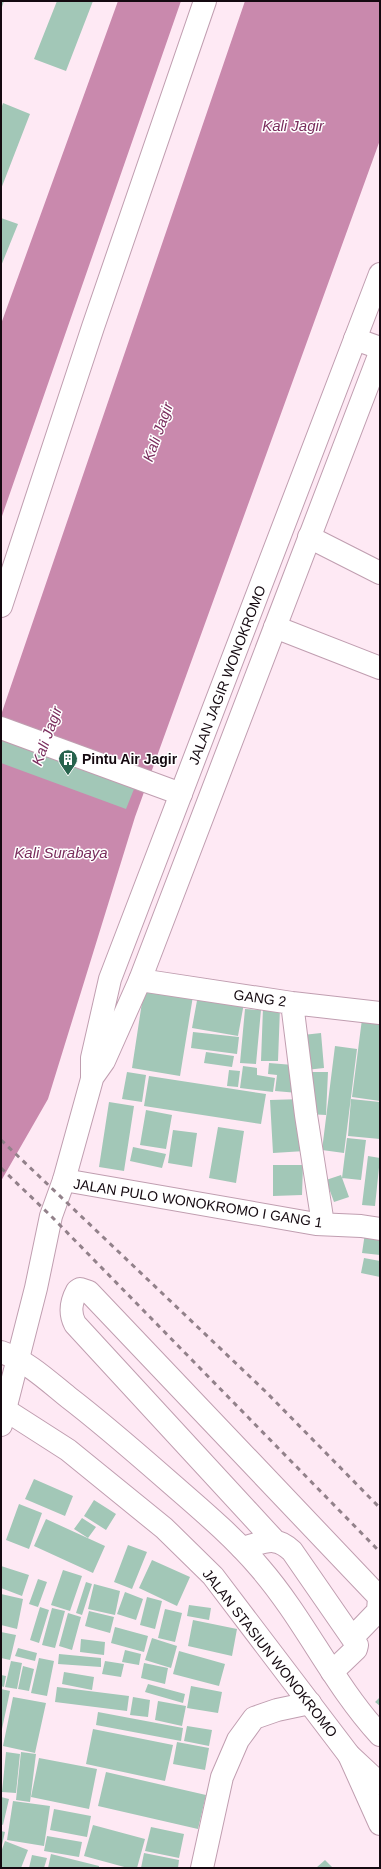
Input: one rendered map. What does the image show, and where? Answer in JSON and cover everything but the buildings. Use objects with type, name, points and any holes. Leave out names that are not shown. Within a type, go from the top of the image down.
[{"type":"main road","points":[[1,606],[93,327],[205,1]]},
{"type":"main road","name":"JALAN JAGIR WONOKROMO","points":[[3,1414],[9,1355],[36,1288],[50,1216],[64,1180],[92,1080],[92,1058],[110,979],[380,274]]},
{"type":"main road","points":[[355,339],[380,348]]},
{"type":"main road","name":"JALAN JAGIR WONOKROMO","points":[[92,1080],[104,1061],[140,980],[380,353]]},
{"type":"main road","points":[[309,537],[380,573]]},
{"type":"main road","points":[[249,617],[380,668]]},
{"type":"main road","points":[[1,728],[181,794]]},
{"type":"main road","name":"GANG 2","points":[[140,980],[292,1003],[380,1013]]},
{"type":"main road","points":[[292,1003],[306,1115],[323,1224]]},
{"type":"main road","name":"JALAN PULO WONOKROMO I GANG 1","points":[[64,1180],[323,1224],[361,1226],[380,1229]]},
{"type":"main road","points":[[274,1540],[75,1324],[72,1319],[71,1306],[77,1291],[80,1289],[89,1292],[379,1597],[378,1610],[353,1637]]},
{"type":"main road","points":[[9,1355],[94,1416],[199,1507],[242,1548],[260,1568],[290,1607],[360,1714],[380,1734]]},
{"type":"main road","name":"JALAN STASIUN WONOKROMO","points":[[3,1414],[68,1450],[164,1528],[213,1576],[349,1755],[380,1784]]},
{"type":"main road","points":[[242,1548],[274,1540],[281,1542],[292,1551],[353,1637],[357,1645],[356,1649],[332,1672]]},
{"type":"main road","points":[[202,1868],[222,1777],[238,1740],[254,1718],[277,1710],[310,1703]]},
{"type":"main road","points":[[349,1755],[380,1824]]},
{"type":"water","points":[[118,1],[181,1],[1,519],[1,324]]},
{"type":"water","name":"Kali Jagir","points":[[245,1],[380,1],[380,140],[135,817],[48,1099],[1,1181],[1,715]]},
{"type":"railway","points":[[1,1140],[265,1391],[380,1508]]},
{"type":"railway","points":[[1,1168],[51,1216],[380,1552]]},
{"type":"place","name":"Pintu Air Jagir","points":[[68,776]]},
{"type":"water label","name":"Kali Surabaya","points":[[61,853]]}]
